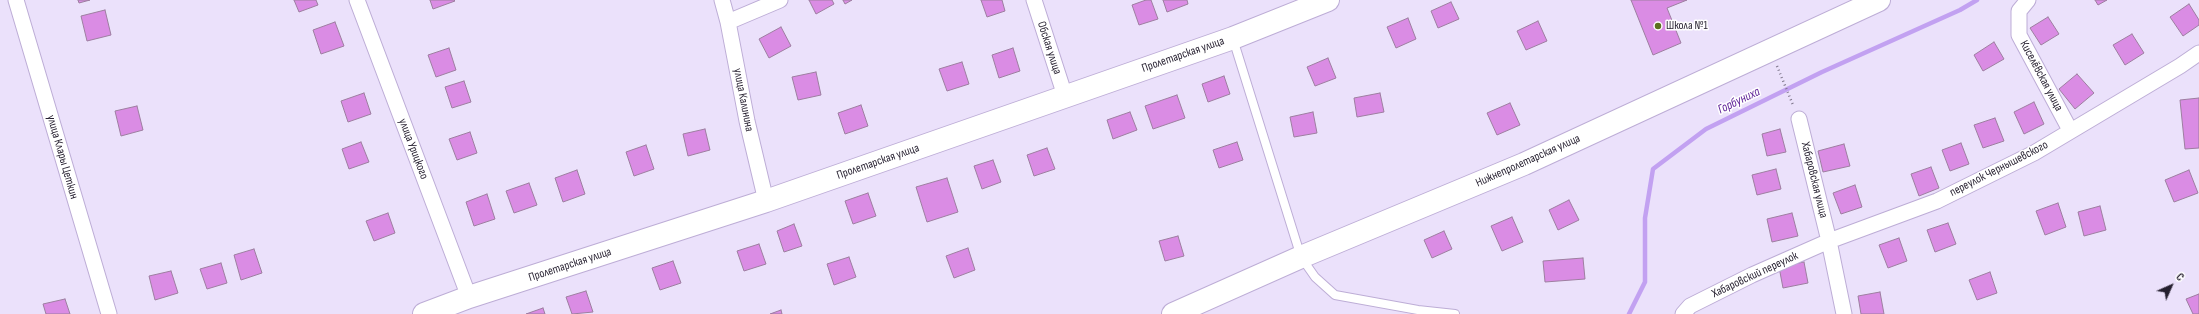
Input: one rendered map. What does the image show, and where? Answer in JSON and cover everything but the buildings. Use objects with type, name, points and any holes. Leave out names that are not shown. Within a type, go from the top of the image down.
[{"type":"main road","name":"Пролетарская улица","points":[[424,314],[469,297],[766,201],[1233,38],[1328,0]]},
{"type":"main road","name":"Нижнепролетарская улица","points":[[1173,314],[1301,257],[1524,164],[1879,0]]},
{"type":"street","name":"улица Клары Цеткин","points":[[16,0],[109,314]]},
{"type":"street","name":"улица Урицкого","points":[[357,0],[469,297]]},
{"type":"street","name":"улица Калинина","points":[[722,0],[728,22],[747,121],[766,201]]},
{"type":"street","points":[[728,22],[780,0]]},
{"type":"street","name":"Обская улица","points":[[1034,0],[1065,96]]},
{"type":"street","name":"Киселёвская улица","points":[[2028,0],[2019,11],[2019,35],[2070,130]]},
{"type":"street","name":"переулок Чернышевского","points":[[1829,241],[1937,200],[2034,153],[2070,130],[2180,66],[2199,53]]},
{"type":"street","name":"Хабаровская улица","points":[[1799,119],[1829,241],[1844,314]]},
{"type":"street","name":"Хабаровский переулок","points":[[1684,314],[1690,306],[1752,275],[1829,241]]},
{"type":"lane","points":[[1233,38],[1301,257],[1315,277],[1335,295],[1418,310],[1455,314]]},
{"type":"path","points":[[1771,50],[1799,119]]},
{"type":"waterway","name":"Горбуниха","points":[[1629,314],[1645,282],[1645,218],[1653,169],[1706,129],[1822,72],[1960,10],[1977,0]]},
{"type":"place","name":"Школа №1","points":[[1658,26]]}]
